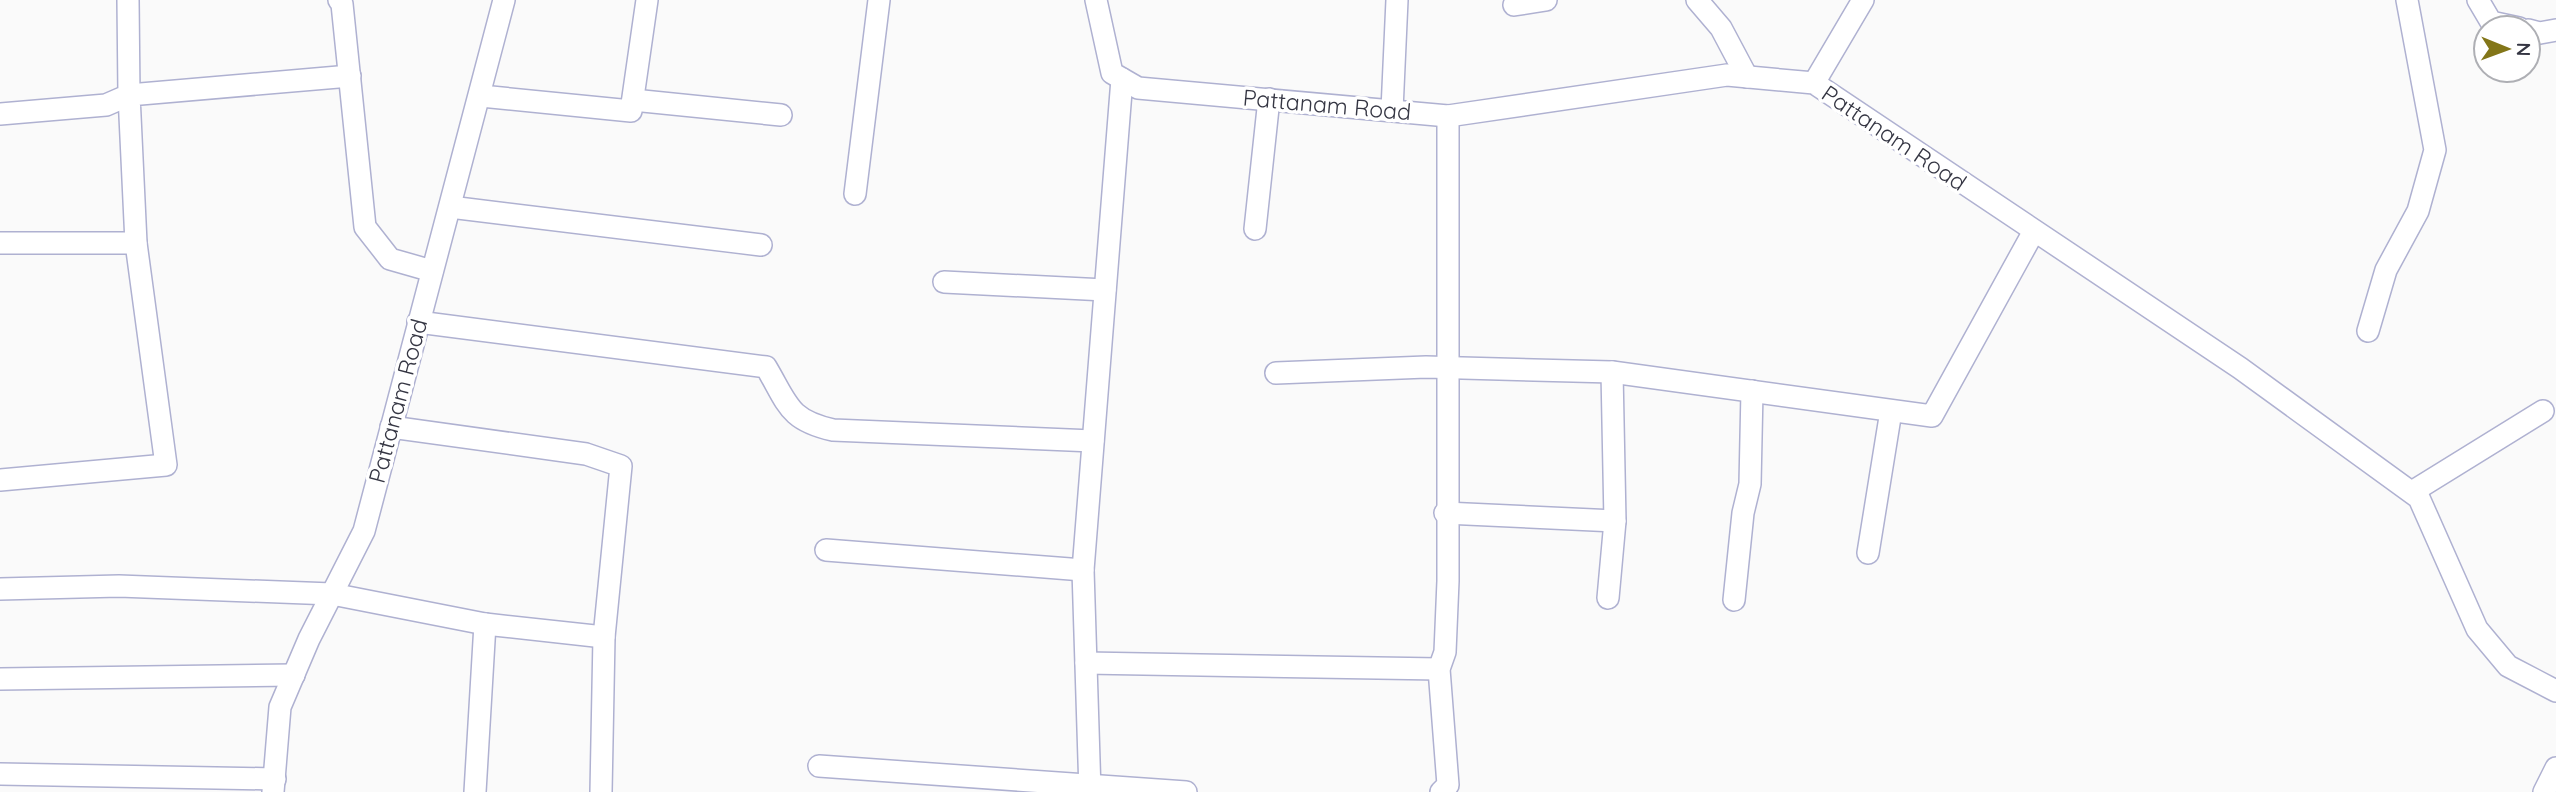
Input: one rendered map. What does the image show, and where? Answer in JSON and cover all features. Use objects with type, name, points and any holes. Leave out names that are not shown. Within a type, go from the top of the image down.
[{"type":"street","points":[[0,480],[166,465],[136,243],[129,95],[128,0]]},
{"type":"street","points":[[339,0],[350,76],[365,227],[390,259],[432,271]]},
{"type":"street","name":"Pattanam Road","points":[[274,785],[280,707],[364,531],[505,0]]},
{"type":"street","points":[[481,96],[632,111],[647,0]]},
{"type":"street","points":[[855,194],[879,0]]},
{"type":"street","points":[[1090,789],[1083,570],[1122,79],[1112,73],[1096,0]]},
{"type":"street","points":[[1392,110],[1397,0]]},
{"type":"street","points":[[1514,5],[1546,0]]},
{"type":"street","points":[[1697,0],[1721,28],[1746,77]]},
{"type":"street","points":[[1814,83],[1863,0]]},
{"type":"street","points":[[2368,331],[2386,270],[2418,211],[2435,150],[2407,0]]},
{"type":"street","name":"Pattanam Road","points":[[1122,79],[1138,88],[1448,116],[1727,75],[1814,83],[2240,368],[2412,492],[2419,498],[2477,629],[2508,666],[2556,691]]},
{"type":"street","points":[[0,114],[106,106],[129,95],[350,76]]},
{"type":"street","points":[[1255,229],[1269,99]]},
{"type":"street","points":[[633,100],[781,115]]},
{"type":"street","points":[[1441,792],[1448,785],[1439,669],[1445,652],[1446,616],[1448,116]]},
{"type":"street","points":[[450,206],[761,246]]},
{"type":"street","points":[[1276,373],[1448,368],[1612,372],[1931,416],[2034,231]]},
{"type":"street","points":[[0,243],[136,243]]},
{"type":"street","points":[[944,282],[1105,290]]},
{"type":"street","points":[[418,322],[766,367],[793,413],[807,424],[833,430],[1094,441]]},
{"type":"street","points":[[1608,598],[1615,521],[1612,372]]},
{"type":"street","points":[[1734,600],[1743,513],[1750,484],[1752,391]]},
{"type":"street","points":[[1868,553],[1891,411]]},
{"type":"street","points":[[2412,492],[2543,411]]},
{"type":"street","points":[[391,427],[586,454],[621,466],[604,637],[601,792]]},
{"type":"street","points":[[1446,513],[1615,521]]},
{"type":"street","points":[[826,550],[1083,570]]},
{"type":"street","points":[[0,589],[119,586],[332,594],[485,624],[604,637]]},
{"type":"street","points":[[475,792],[485,624]]},
{"type":"street","points":[[1086,663],[1439,669]]},
{"type":"street","points":[[0,679],[294,675]]},
{"type":"street","points":[[819,766],[1090,789],[1186,792]]},
{"type":"street","points":[[2544,792],[2556,768]]},
{"type":"street","points":[[0,774],[274,785]]}]
